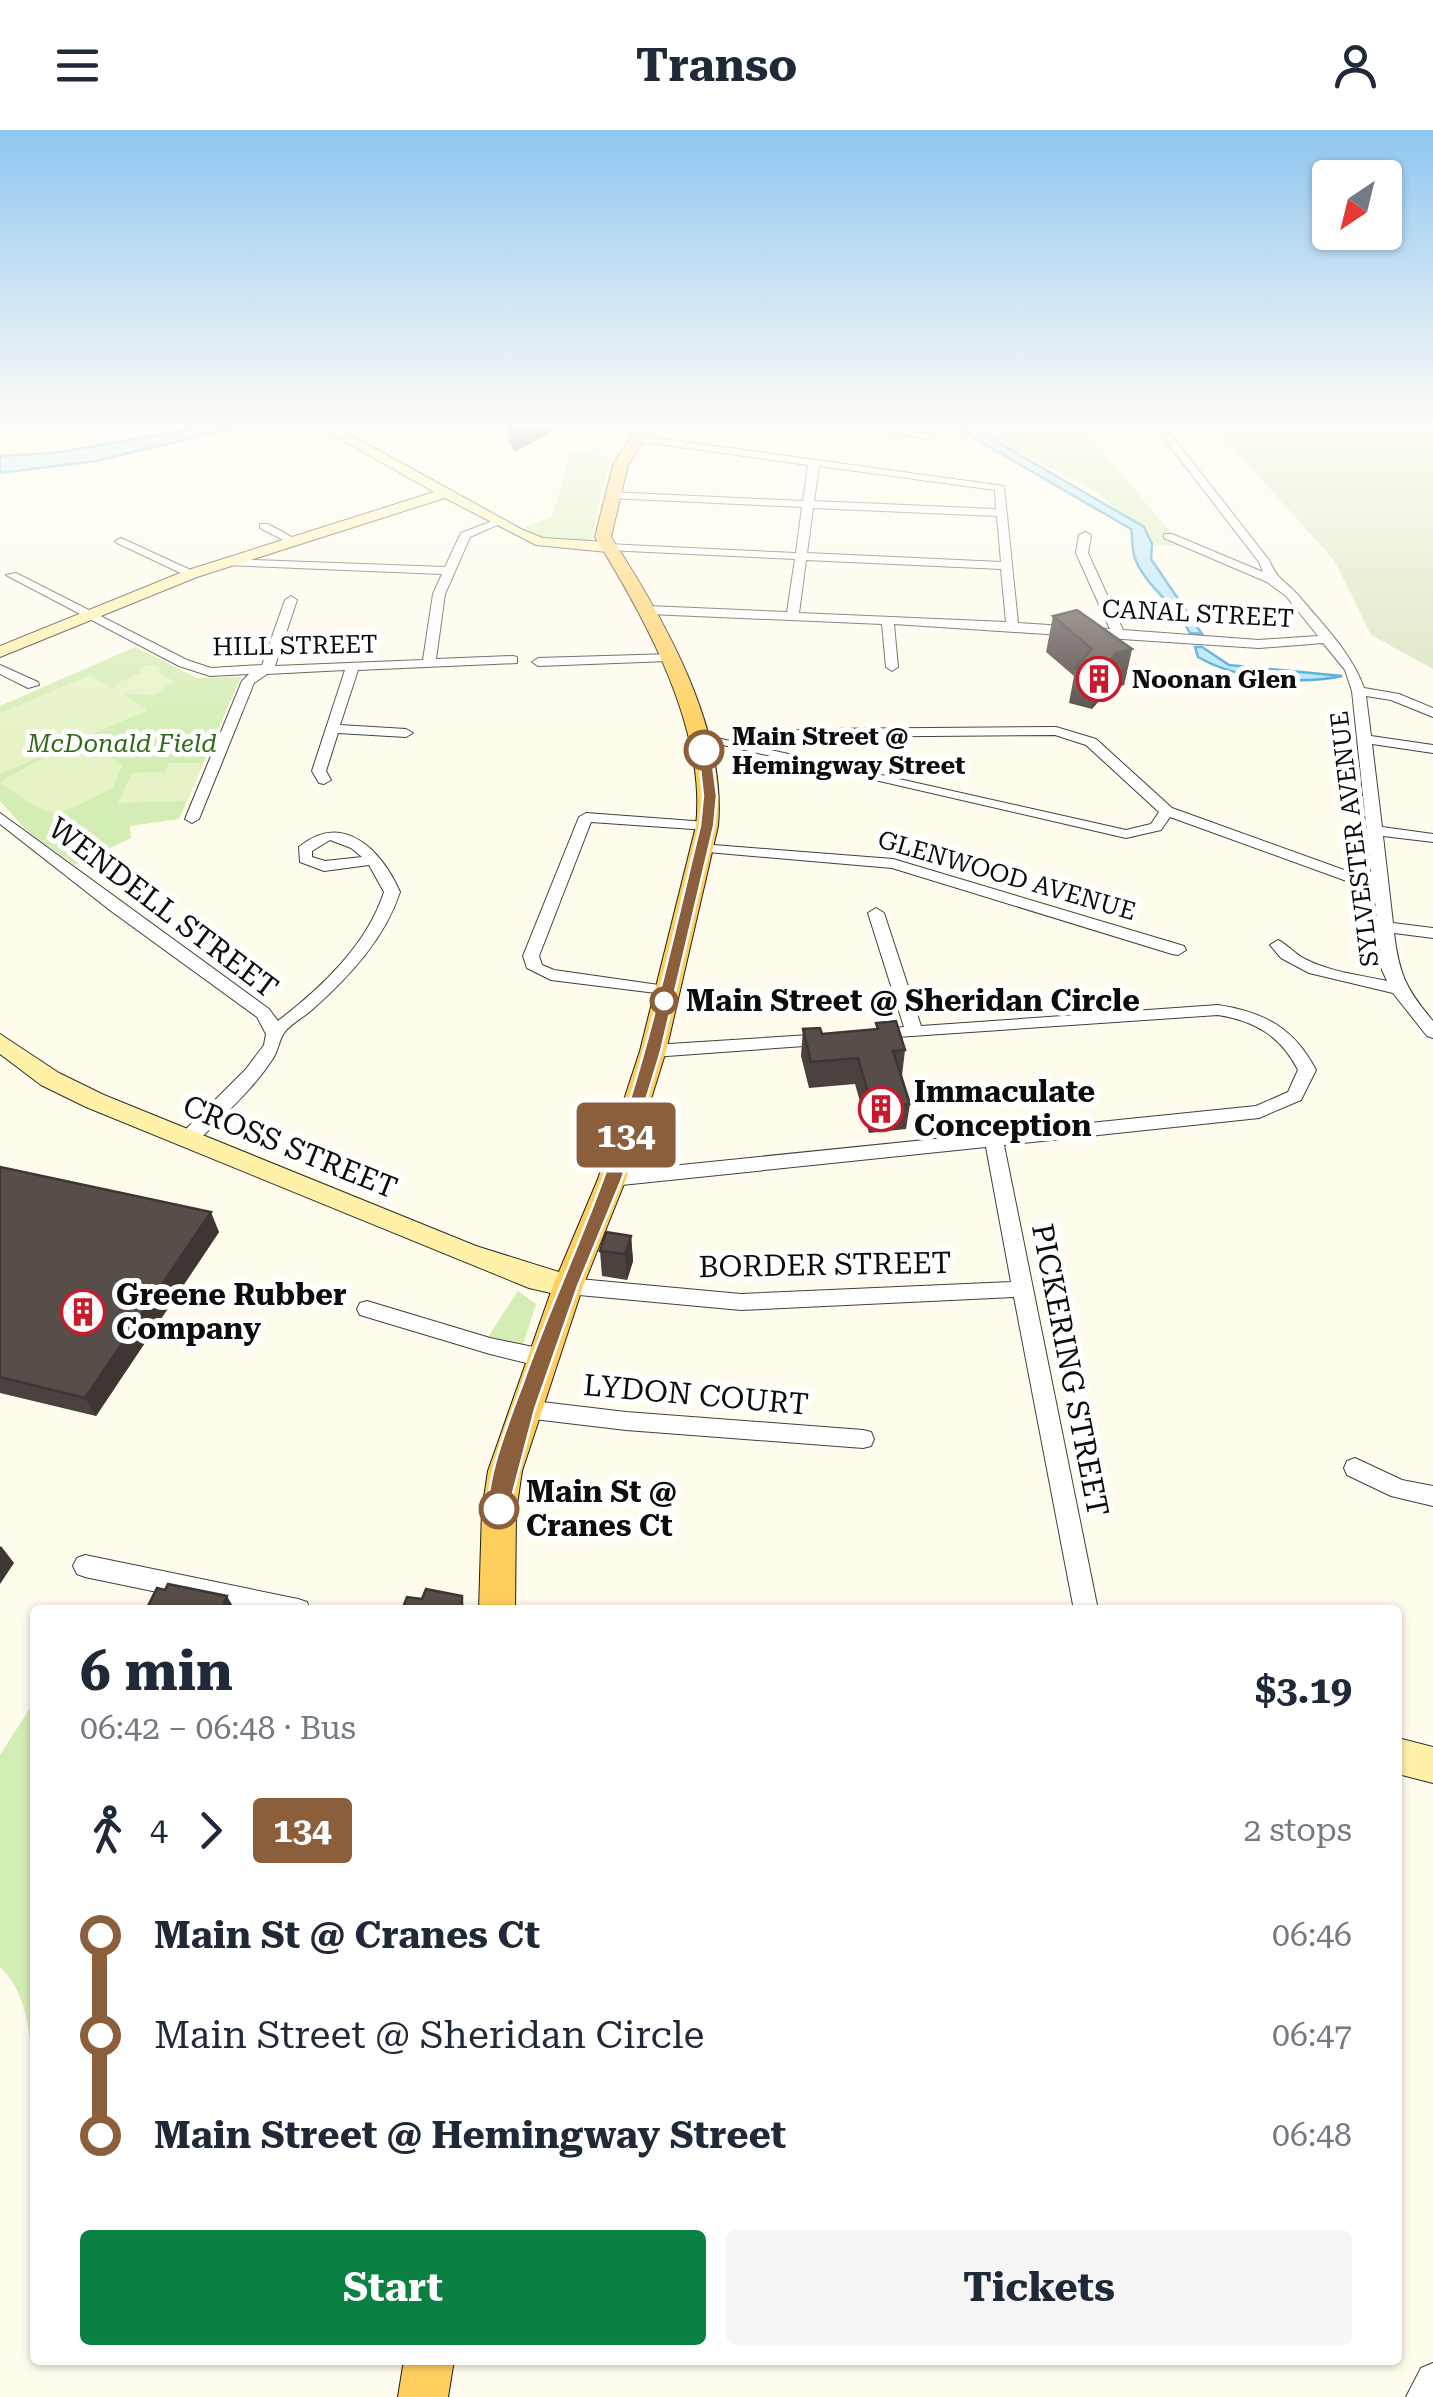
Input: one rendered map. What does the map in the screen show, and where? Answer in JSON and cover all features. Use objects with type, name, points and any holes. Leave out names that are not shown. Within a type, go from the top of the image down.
[{"type":"main road","points":[[496,1605],[501,1492],[525,1409],[568,1286],[612,1179],[653,1051],[704,837],[708,773],[700,738],[648,610],[606,547],[604,533]]},
{"type":"main road","points":[[423,2397],[428,2365]]},
{"type":"street","points":[[277,533],[292,541]]},
{"type":"street","points":[[0,652],[191,574],[319,533]]},
{"type":"street","points":[[429,664],[440,594],[465,535],[471,533]]},
{"type":"street","points":[[522,533],[541,542],[606,547],[1006,566]]},
{"type":"street","points":[[793,615],[805,533]]},
{"type":"street","points":[[1003,533],[1012,626]]},
{"type":"street","points":[[1242,533],[1265,562],[1271,580]]},
{"type":"street","points":[[1085,535],[1082,553],[1118,633]]},
{"type":"street","points":[[1168,536],[1271,580]]},
{"type":"street","points":[[122,541],[191,574]]},
{"type":"street","points":[[268,549],[296,566]]},
{"type":"street","points":[[226,562],[449,572]]},
{"type":"street","name":"HILL STREET","points":[[12,575],[183,663],[210,672],[262,673],[513,660]]},
{"type":"street","name":"SYLVESTER AVENUE","points":[[1271,580],[1290,593],[1352,668],[1359,691],[1390,970],[1433,1032]]},
{"type":"street","points":[[192,819],[248,681],[268,667],[291,600]]},
{"type":"street","name":"CANAL STREET","points":[[648,610],[1012,626],[1259,644],[1325,639]]},
{"type":"street","points":[[888,620],[892,667]]},
{"type":"street","points":[[538,662],[668,657]]},
{"type":"street","points":[[324,780],[319,771],[352,668]]},
{"type":"street","points":[[0,669],[33,685]]},
{"type":"street","points":[[1359,691],[1394,697],[1433,714]]},
{"type":"street","points":[[334,729],[406,733]]},
{"type":"street","points":[[748,746],[764,737],[811,733],[1056,731],[1091,742],[1166,810],[1382,888]]},
{"type":"street","points":[[700,738],[1126,834],[1156,827],[1166,810]]},
{"type":"street","points":[[1364,740],[1433,749]]},
{"type":"street","name":"GLENWOOD AVENUE","points":[[666,991],[551,975],[534,968],[531,956],[586,817],[893,864],[1178,950]]},
{"type":"street","name":"WENDELL STREET","points":[[4,826],[263,1014],[275,1031],[261,1062],[187,1140]]},
{"type":"street","points":[[1374,831],[1433,838]]},
{"type":"street","points":[[275,1031],[294,1018],[381,923],[392,892],[375,860]]},
{"type":"street","points":[[876,913],[914,1031]]},
{"type":"street","points":[[1388,927],[1433,933]]},
{"type":"street","points":[[1278,946],[1283,954],[1302,965],[1399,988]]},
{"type":"street","points":[[612,1179],[1259,1112],[1295,1096],[1307,1070],[1296,1047],[1284,1034],[1259,1020],[1218,1010],[653,1051]]},
{"type":"street","name":"CROSS STREET","points":[[0,1042],[56,1082],[187,1140],[466,1253],[539,1280],[568,1286]]},
{"type":"street","name":"PICKERING STREET","points":[[994,1142],[1085,1605]]},
{"type":"street","name":"BORDER STREET","points":[[568,1286],[741,1302],[1024,1290]]},
{"type":"street","points":[[367,1309],[543,1358]]},
{"type":"street","name":"LYDON COURT","points":[[525,1409],[863,1440]]},
{"type":"street","points":[[1355,1468],[1387,1484],[1433,1496]]},
{"type":"street","points":[[85,1566],[274,1605]]},
{"type":"street","points":[[1402,1757],[1433,1765]]},
{"type":"street","points":[[1423,2397],[1433,2380]]},
{"type":"green space","points":[[529,533],[593,533],[591,540],[549,541]]},
{"type":"green space","points":[[1134,533],[1171,533],[1182,546],[1144,544]]},
{"type":"green space","points":[[1309,533],[1433,533],[1433,669],[1371,635],[1334,560]]},
{"type":"green space","name":"McDonald Field","points":[[135,647],[197,678],[241,677],[179,819],[130,826],[131,838],[75,865],[28,832],[0,801],[0,706]]},
{"type":"green space","points":[[161,667],[157,672],[174,681],[154,695],[123,694],[148,710],[0,774],[0,713],[91,675],[115,690],[117,683],[141,673],[140,668]]},
{"type":"green space","points":[[74,750],[106,755],[117,761],[122,766],[113,788],[55,812],[33,804],[0,782],[46,756]]},
{"type":"green space","points":[[169,763],[203,763],[187,801],[118,803],[132,773],[164,772]]},
{"type":"green space","points":[[518,1291],[536,1304],[522,1348],[486,1340]]},
{"type":"green space","points":[[30,1708],[30,2042],[20,1997],[0,1967],[0,1755]]},
{"type":"water","points":[[1131,533],[1147,533],[1152,544],[1151,559],[1202,634],[1190,633],[1141,571],[1133,553]]},
{"type":"water","points":[[1195,647],[1202,647],[1229,665],[1342,676],[1288,680],[1250,675],[1198,657]]},
{"type":"building","points":[[1077,610],[1132,649],[1116,653],[1100,673],[1076,667],[1092,649],[1053,616]]},
{"type":"building","points":[[896,1021],[905,1050],[893,1051],[910,1104],[872,1107],[858,1058],[811,1062],[803,1029],[820,1028],[822,1034],[878,1029],[876,1023]]},
{"type":"building","name":"Greene Rubber Company","points":[[0,1167],[211,1212],[85,1398],[0,1377]]},
{"type":"building","points":[[606,1232],[631,1236],[625,1254],[600,1251]]},
{"type":"building","points":[[168,1584],[227,1596],[223,1605],[148,1605],[157,1588],[165,1590]]},
{"type":"building","points":[[426,1589],[462,1596],[462,1605],[404,1605],[407,1597],[422,1599]]},
{"type":"bus line","name":"134","points":[[499,1509],[505,1471],[525,1409],[568,1286],[612,1179],[653,1051],[707,826],[710,796],[704,750]]},
{"type":"place","name":"Noonan Glen","points":[[1099,679]]},
{"type":"place","name":"Main Street @ Hemingway Street","points":[[704,750]]},
{"type":"place","name":"Main Street @ Sheridan Circle","points":[[664,1001]]},
{"type":"place","name":"Immaculate Conception","points":[[881,1109]]},
{"type":"place","name":"Greene Rubber Company","points":[[83,1312]]},
{"type":"place","name":"Main St @ Cranes Ct","points":[[499,1509]]}]
